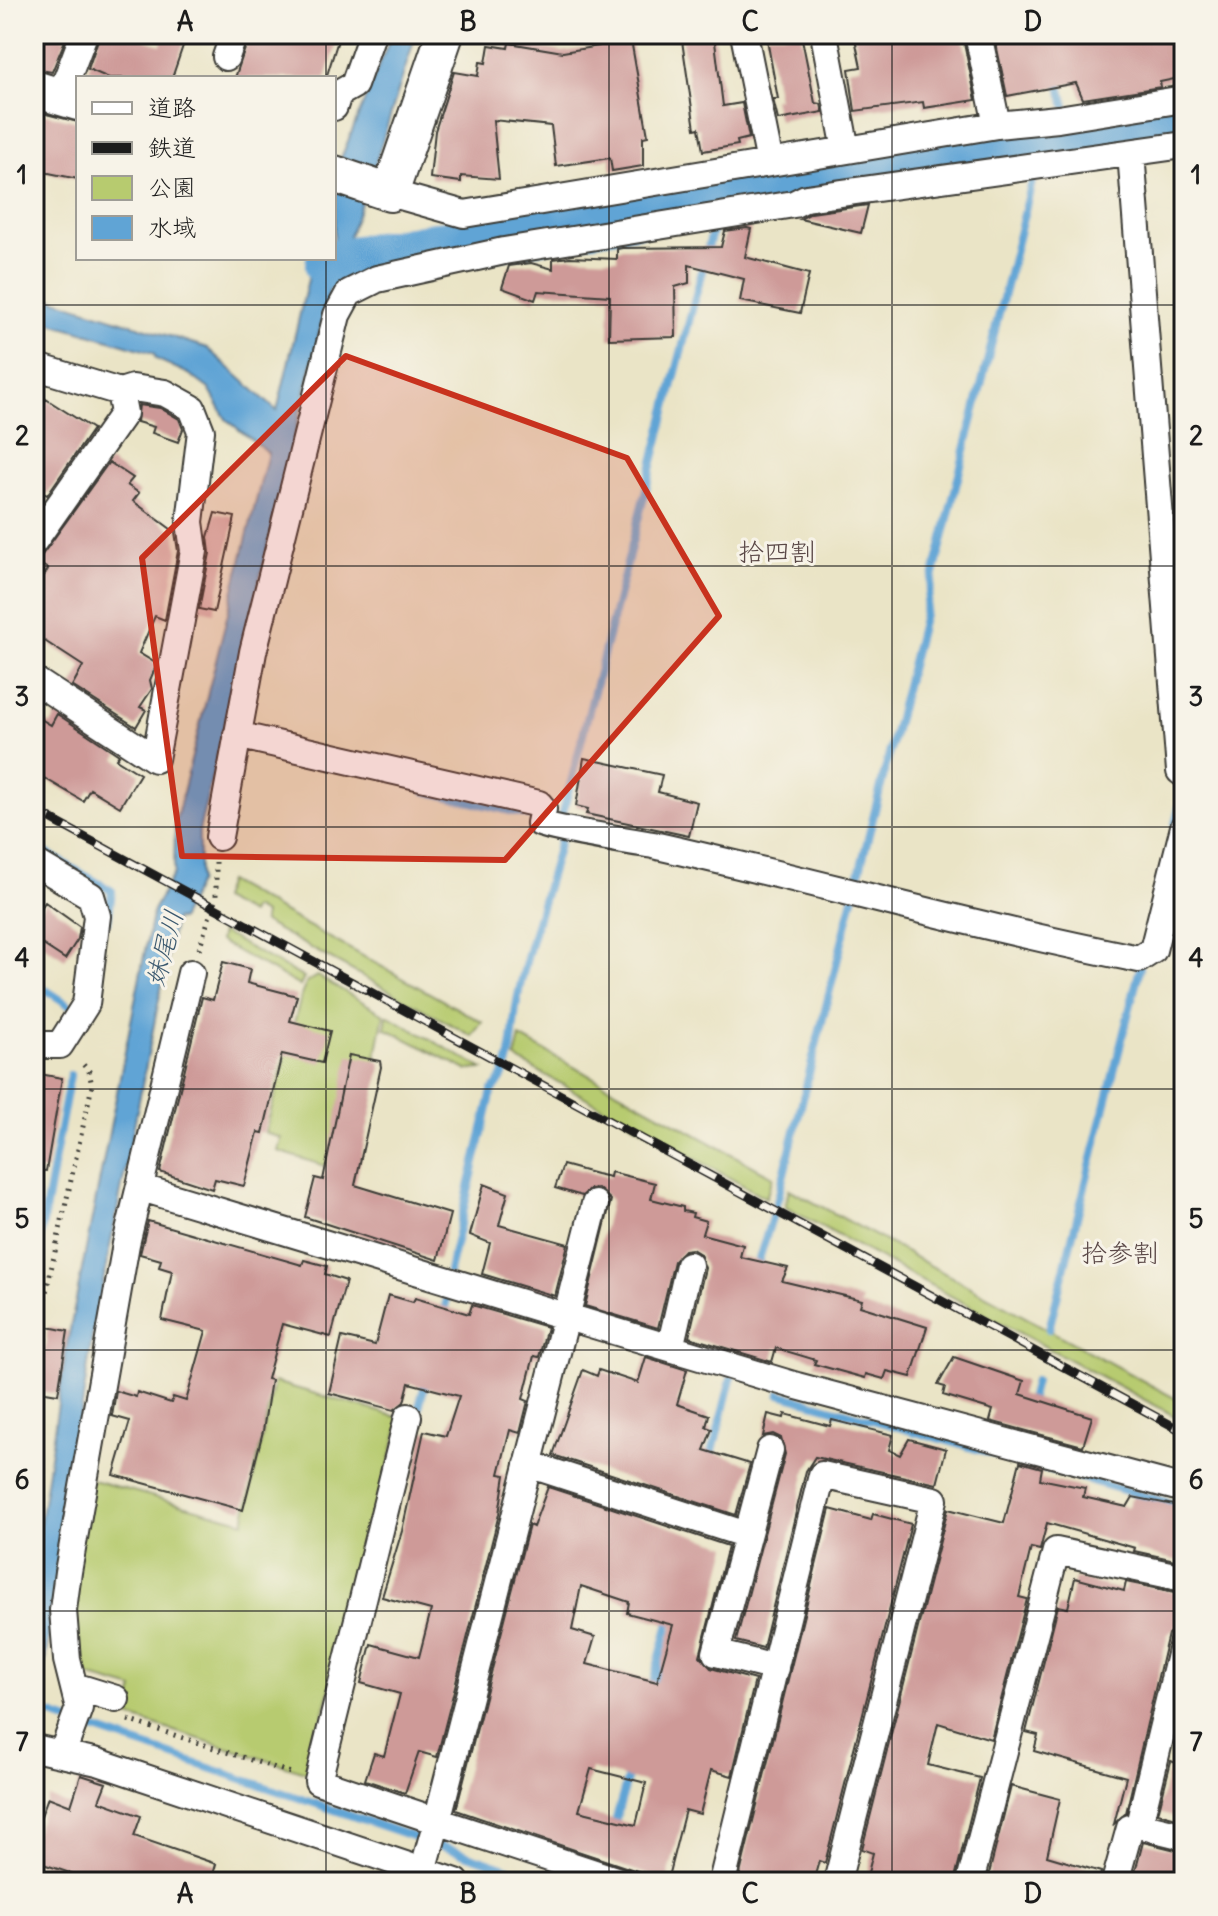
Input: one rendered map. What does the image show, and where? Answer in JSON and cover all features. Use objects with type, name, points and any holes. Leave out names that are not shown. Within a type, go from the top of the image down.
[{"type":"main road","points":[[336,175],[380,190],[445,34]]},
{"type":"street","points":[[57,96],[84,34]]},
{"type":"street","points":[[336,100],[338,94],[354,85],[372,34]]},
{"type":"street","points":[[744,34],[770,163]]},
{"type":"street","points":[[824,34],[846,150]]},
{"type":"street","points":[[978,34],[997,125]]},
{"type":"street","points":[[219,837],[253,652],[337,315],[349,293],[377,279],[428,267],[717,214],[794,204],[805,179],[846,150],[1184,99]]},
{"type":"street","points":[[380,190],[464,214],[770,163],[805,179],[1030,169],[1184,145]]},
{"type":"street","points":[[1137,152],[1180,771],[1184,774]]},
{"type":"street","points":[[34,366],[120,392],[133,388],[165,393],[192,408],[201,431],[190,522],[194,551],[155,759],[34,680]]},
{"type":"street","points":[[34,541],[124,413],[120,392]]},
{"type":"street","points":[[237,735],[539,804],[552,824],[1139,959],[1153,950],[1184,827]]},
{"type":"street","points":[[34,862],[91,896],[97,916],[86,1004],[47,1042]]},
{"type":"street","points":[[191,973],[142,1188],[126,1244],[68,1572],[63,1610],[67,1660],[76,1697],[48,1752],[98,1762],[425,1865],[456,1882]]},
{"type":"street","points":[[142,1188],[797,1386],[1184,1489]]},
{"type":"street","points":[[425,1865],[595,1204]]},
{"type":"street","points":[[670,1348],[689,1265]]},
{"type":"street","points":[[408,1417],[318,1781],[436,1826],[622,1882]]},
{"type":"street","points":[[770,1450],[716,1653],[775,1668]]},
{"type":"street","points":[[528,1464],[747,1535]]},
{"type":"street","points":[[722,1882],[822,1475],[934,1500],[837,1882]]},
{"type":"street","points":[[970,1882],[1056,1551],[1184,1578]]},
{"type":"street","points":[[1139,1825],[1184,1638]]},
{"type":"street","points":[[76,1697],[116,1699]]},
{"type":"street","points":[[1115,1882],[1130,1828],[1139,1825],[1184,1836]]},
{"type":"path","points":[[191,973],[216,897],[219,837]]},
{"type":"path","points":[[34,1346],[92,1086],[89,1071],[47,1042]]},
{"type":"path","points":[[116,1699],[112,1714],[318,1781]]},
{"type":"highlighted area","points":[[346,356],[627,458],[719,616],[505,860],[182,856],[142,558]]},
{"type":"green space","points":[[227,881],[482,1022],[472,1036],[263,922],[264,914],[253,908],[250,914],[221,899]]},
{"type":"green space","points":[[221,932],[304,978],[300,986],[219,941]]},
{"type":"green space","points":[[317,976],[384,1014],[356,1159],[341,1171],[278,1151],[281,1138],[265,1133],[302,993],[307,982]]},
{"type":"green space","points":[[387,1015],[483,1069],[467,1070],[385,1028]]},
{"type":"green space","points":[[520,1037],[773,1177],[766,1198],[515,1058]]},
{"type":"green space","points":[[789,1189],[1184,1403],[1184,1421],[785,1207]]},
{"type":"green space","points":[[274,1382],[401,1418],[308,1773],[126,1716],[134,1689],[81,1674],[70,1603],[89,1479],[244,1522]]},
{"type":"water","name":"妹尾川","points":[[392,34],[416,34],[373,171],[330,288],[199,831],[199,881],[180,920],[175,919],[92,1337],[44,1669],[35,1693],[40,1697],[34,1712],[34,1562],[67,1345],[153,910],[174,873],[175,824],[268,453],[226,419],[209,389],[189,374],[156,359],[154,353],[34,318],[34,293],[207,348],[277,411],[313,260],[336,260],[336,170]]},
{"type":"building","points":[[34,34],[66,38],[52,72],[34,69]]},
{"type":"building","points":[[100,34],[126,34],[161,45],[164,34],[187,34],[173,76],[104,76],[88,69]]},
{"type":"building","points":[[250,34],[340,34],[327,76],[236,76]]},
{"type":"building","points":[[597,34],[630,34],[648,136],[643,137],[643,166],[612,171],[610,158],[556,166],[551,126],[493,120],[499,179],[461,176],[461,182],[430,178],[435,131],[454,72],[478,76],[480,62],[486,63],[489,45],[508,48],[509,43],[563,52],[599,46]]},
{"type":"building","points":[[681,34],[714,34],[723,106],[742,103],[749,138],[737,141],[738,145],[703,151],[699,128],[695,129]]},
{"type":"building","points":[[766,34],[801,34],[815,103],[821,104],[823,112],[778,120],[773,99],[778,99]]},
{"type":"building","points":[[854,34],[962,34],[976,100],[924,108],[923,102],[855,111],[849,69],[861,67]]},
{"type":"building","points":[[994,34],[1093,34],[1095,44],[1147,36],[1148,41],[1181,34],[1184,77],[1160,82],[1161,87],[1083,99],[1076,83],[1007,96]]},
{"type":"building","points":[[34,111],[76,122],[76,179],[34,170]]},
{"type":"building","points":[[868,205],[861,233],[800,219],[811,213]]},
{"type":"building","points":[[751,229],[745,257],[809,274],[800,313],[740,301],[744,279],[689,265],[689,283],[675,287],[676,337],[609,339],[610,296],[538,291],[535,300],[502,288],[509,266],[531,263],[553,269],[553,259],[617,259],[617,249],[622,248],[721,247],[725,231]]},
{"type":"building","points":[[46,399],[93,429],[47,495],[34,487],[34,418]]},
{"type":"building","points":[[139,405],[160,408],[179,419],[183,429],[178,442],[152,433],[154,427],[137,422]]},
{"type":"building","points":[[109,462],[133,478],[127,485],[139,493],[133,501],[175,532],[178,551],[165,620],[155,616],[139,653],[157,664],[150,680],[152,689],[140,707],[146,710],[136,727],[72,686],[83,666],[34,634],[34,593],[48,569],[37,562]]},
{"type":"building","points":[[215,513],[235,517],[214,612],[199,609],[210,553],[208,537]]},
{"type":"building","points":[[57,714],[119,755],[116,759],[140,774],[120,807],[90,789],[83,801],[34,772],[34,715],[51,725]]},
{"type":"building","points":[[584,758],[662,775],[658,792],[697,802],[689,836],[586,814],[588,809],[576,806]]},
{"type":"building","points":[[45,902],[80,927],[78,939],[65,959],[34,939],[34,919]]},
{"type":"building","points":[[223,962],[250,969],[247,983],[297,996],[290,1021],[330,1031],[322,1063],[282,1054],[263,1133],[258,1132],[244,1186],[215,1179],[212,1189],[160,1172],[202,997],[213,1000]]},
{"type":"building","points":[[349,1055],[380,1061],[381,1067],[355,1185],[450,1214],[438,1260],[305,1217],[315,1178],[323,1180]]},
{"type":"building","points":[[34,1073],[62,1078],[46,1171],[34,1170]]},
{"type":"building","points":[[563,1165],[610,1177],[611,1172],[655,1183],[651,1199],[683,1207],[683,1211],[693,1213],[692,1217],[706,1221],[702,1234],[743,1245],[740,1257],[788,1268],[782,1281],[862,1300],[860,1306],[927,1327],[911,1377],[887,1371],[884,1379],[866,1374],[865,1378],[814,1364],[816,1360],[776,1348],[772,1362],[689,1337],[705,1268],[700,1254],[692,1249],[684,1250],[674,1261],[658,1328],[585,1306],[611,1200],[598,1188],[590,1189],[582,1196],[555,1188]]},
{"type":"building","points":[[484,1184],[508,1193],[499,1225],[568,1244],[555,1296],[482,1274],[490,1243],[470,1235]]},
{"type":"building","points":[[148,1221],[302,1265],[304,1260],[327,1266],[325,1274],[346,1281],[331,1337],[282,1324],[267,1379],[271,1380],[263,1431],[243,1510],[114,1475],[130,1421],[112,1416],[116,1391],[136,1397],[137,1392],[171,1403],[173,1397],[186,1401],[206,1331],[162,1320],[172,1271],[159,1267],[161,1260],[140,1254]]},
{"type":"building","points":[[388,1295],[413,1302],[415,1298],[469,1314],[472,1305],[547,1327],[539,1357],[534,1356],[523,1399],[528,1401],[520,1433],[510,1430],[499,1474],[505,1475],[499,1514],[437,1757],[419,1752],[405,1793],[365,1780],[374,1753],[384,1756],[400,1694],[361,1683],[371,1644],[419,1657],[431,1610],[382,1597],[402,1531],[424,1431],[446,1436],[459,1396],[409,1383],[404,1402],[394,1410],[329,1393],[342,1337],[375,1345]]},
{"type":"building","points":[[48,1327],[68,1331],[58,1394],[39,1391]]},
{"type":"building","points":[[646,1357],[687,1370],[677,1404],[709,1415],[706,1427],[712,1429],[704,1450],[750,1464],[736,1515],[553,1455],[583,1370],[597,1376],[599,1370],[638,1383]]},
{"type":"building","points":[[954,1357],[1024,1381],[1020,1394],[1092,1417],[1083,1446],[990,1421],[993,1410],[943,1395],[945,1387],[938,1385]]},
{"type":"building","points":[[768,1414],[784,1418],[785,1414],[830,1426],[832,1420],[893,1435],[889,1450],[900,1455],[909,1439],[946,1449],[937,1484],[815,1457],[806,1471],[763,1648],[736,1641],[785,1454],[781,1438],[773,1434],[763,1436]]},
{"type":"building","points":[[1020,1462],[1042,1468],[1040,1479],[1085,1488],[1083,1497],[1127,1507],[1133,1497],[1184,1507],[1184,1562],[1134,1551],[1135,1548],[1047,1523],[1040,1550],[1031,1548],[1019,1597],[1027,1599],[991,1739],[938,1723],[928,1765],[980,1778],[954,1882],[887,1882],[867,1877],[873,1853],[862,1849],[948,1509],[1004,1523]]},
{"type":"building","points":[[548,1487],[728,1546],[700,1656],[711,1668],[755,1680],[732,1776],[711,1770],[700,1814],[685,1810],[667,1881],[456,1810],[529,1525],[533,1527]],"holes":[[[581,1586],[629,1602],[627,1613],[673,1625],[657,1682],[587,1664],[595,1637],[572,1630]],[[591,1769],[646,1783],[636,1825],[579,1811]]]},
{"type":"building","points":[[830,1509],[871,1520],[873,1514],[911,1524],[825,1863],[819,1861],[813,1882],[738,1882]]},
{"type":"building","points":[[1075,1578],[1124,1591],[1126,1582],[1184,1594],[1182,1622],[1168,1634],[1126,1813],[1114,1824],[1126,1777],[1034,1751],[1038,1735],[1026,1732],[1058,1606],[1068,1608]]},
{"type":"building","points":[[1171,1761],[1184,1766],[1184,1820],[1158,1813]]},
{"type":"building","points":[[81,1775],[106,1783],[99,1801],[141,1816],[134,1836],[216,1864],[211,1882],[97,1882],[34,1861],[34,1835],[48,1797],[71,1806]]},
{"type":"building","points":[[1011,1786],[1060,1799],[1047,1856],[1101,1872],[1099,1882],[987,1882]]},
{"type":"building","points":[[1143,1842],[1184,1852],[1184,1882],[1159,1882],[1134,1876]]},
{"type":"waterway","points":[[1058,78],[1065,105]]},
{"type":"waterway","points":[[330,265],[859,174],[1184,125]]},
{"type":"waterway","points":[[1139,131],[1141,148]]},
{"type":"waterway","points":[[1071,132],[1073,142]]},
{"type":"waterway","points":[[756,1269],[778,1198],[1032,182],[1027,148]]},
{"type":"waterway","points":[[561,820],[721,197]]},
{"type":"waterway","points":[[1175,824],[1184,790]]},
{"type":"waterway","points":[[425,791],[536,817]]},
{"type":"waterway","points":[[449,1271],[492,1091],[500,1082],[509,1059],[522,976],[562,833]]},
{"type":"waterway","points":[[34,846],[112,891],[108,920]]},
{"type":"waterway","points":[[1049,1329],[1140,968]]},
{"type":"waterway","points":[[34,982],[69,1005]]},
{"type":"waterway","points":[[34,1272],[70,1075]]},
{"type":"waterway","points":[[443,1314],[449,1291]]},
{"type":"waterway","points":[[416,1418],[427,1377]]},
{"type":"waterway","points":[[710,1462],[731,1379]]},
{"type":"waterway","points":[[1029,1405],[1035,1381]]},
{"type":"waterway","points":[[780,1394],[1184,1507]]},
{"type":"waterway","points":[[651,1690],[671,1615]]},
{"type":"waterway","points":[[34,1709],[548,1882]]},
{"type":"waterway","points":[[613,1829],[630,1769]]},
{"type":"waterway","points":[[34,1872],[69,1882]]},
{"type":"railway","points":[[34,810],[1184,1432]]},
{"type":"district","name":"拾四割","points":[[777,551]]},
{"type":"district","name":"拾参割","points":[[1120,1252]]}]
